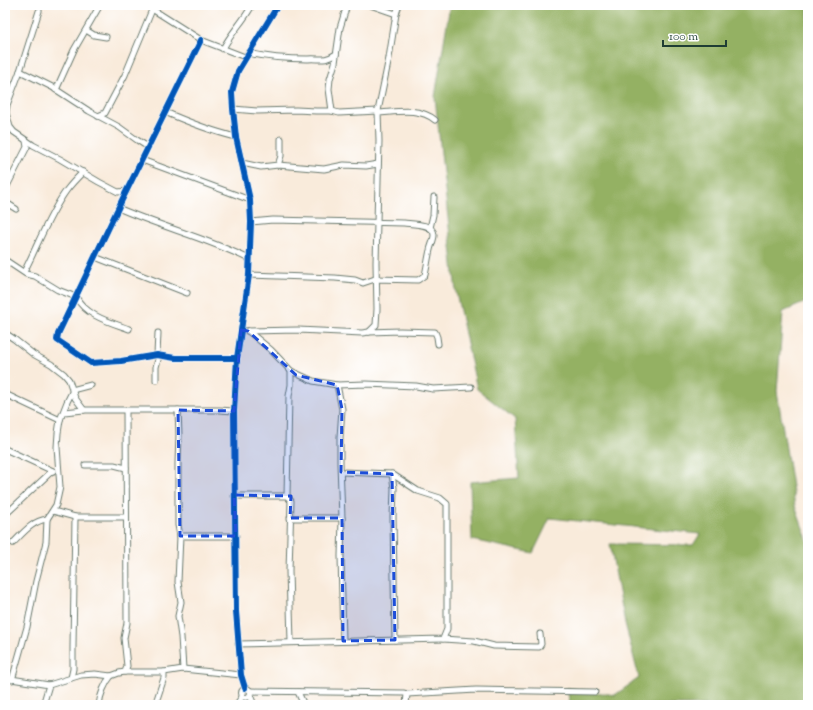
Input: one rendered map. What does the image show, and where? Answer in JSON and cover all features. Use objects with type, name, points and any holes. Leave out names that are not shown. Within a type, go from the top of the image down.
[{"type":"street","points":[[56,90],[74,50],[100,5]]},
{"type":"street","points":[[254,705],[242,675],[236,611],[234,411],[237,358],[249,275],[251,222],[250,200],[236,138],[232,92],[235,80],[246,55],[278,5]]},
{"type":"street","points":[[332,111],[329,89],[340,28],[346,5]]},
{"type":"street","points":[[370,5],[396,14]]},
{"type":"street","points":[[369,332],[377,322],[376,279],[379,141],[378,112],[396,14],[399,5]]},
{"type":"street","points":[[98,116],[105,113],[125,75],[153,7],[202,40],[223,49],[246,55],[285,60],[311,58],[326,60],[336,54]]},
{"type":"street","points":[[223,49],[231,35],[252,7]]},
{"type":"street","points":[[39,11],[20,71],[7,105],[7,121],[14,132],[26,141],[118,192],[122,200]]},
{"type":"street","points":[[86,30],[94,35],[106,37]]},
{"type":"street","points":[[202,40],[75,296],[58,334],[57,340],[91,363],[158,356],[175,358],[237,358]]},
{"type":"street","points":[[20,71],[56,90],[98,116],[108,120],[148,147]]},
{"type":"street","points":[[233,109],[257,111],[332,111],[339,113],[410,111],[421,112],[429,115],[435,120]]},
{"type":"street","points":[[165,112],[191,123],[236,138]]},
{"type":"street","points":[[105,113],[108,120]]},
{"type":"street","points":[[278,165],[282,156],[281,139]]},
{"type":"street","points":[[5,188],[27,147],[26,141]]},
{"type":"street","points":[[27,147],[33,145]]},
{"type":"street","points":[[142,160],[184,177],[250,200]]},
{"type":"street","points":[[242,163],[260,167],[278,165],[324,169],[378,164]]},
{"type":"street","points":[[24,272],[42,234],[65,192],[83,172]]},
{"type":"street","points":[[118,192],[127,191]]},
{"type":"street","points":[[430,228],[433,215],[434,197]]},
{"type":"street","points":[[5,202],[16,208]]},
{"type":"street","points":[[118,208],[155,224],[222,246],[249,259]]},
{"type":"street","points":[[249,275],[335,278],[363,282],[376,279],[418,280],[425,275],[434,235],[434,231],[430,228],[415,224],[274,220],[251,222]]},
{"type":"street","points":[[94,257],[187,294]]},
{"type":"street","points":[[5,260],[24,272],[44,281],[60,292],[75,296],[86,310],[104,320],[129,329]]},
{"type":"street","points":[[241,330],[290,330],[362,333],[400,331],[435,332],[438,344]]},
{"type":"street","points":[[248,331],[271,350],[291,371],[313,381],[337,385],[366,384],[416,386],[433,389],[470,387]]},
{"type":"street","points":[[5,333],[33,354],[51,364],[64,374],[69,380],[78,404],[84,410]]},
{"type":"street","points":[[156,380],[158,333]]},
{"type":"street","points":[[291,371],[291,385],[288,396],[287,496],[291,501],[289,571],[291,642]]},
{"type":"street","points":[[12,680],[27,627],[32,596],[46,542],[47,519],[53,511],[60,487],[57,447],[60,420],[72,391],[91,385]]},
{"type":"street","points":[[337,385],[342,409],[340,437],[343,641]]},
{"type":"street","points":[[5,394],[60,420]]},
{"type":"street","points":[[64,412],[84,410],[234,411]]},
{"type":"street","points":[[125,672],[127,666],[124,638],[127,623],[126,410]]},
{"type":"street","points":[[178,410],[178,525],[180,536],[178,582],[181,602],[178,616],[183,669]]},
{"type":"street","points":[[6,451],[52,471],[58,470]]},
{"type":"street","points":[[85,465],[114,465],[126,468]]},
{"type":"street","points":[[5,515],[52,471]]},
{"type":"street","points":[[341,472],[392,474],[418,490],[440,498],[447,504],[447,629],[443,639]]},
{"type":"street","points":[[392,474],[394,488],[395,640]]},
{"type":"street","points":[[234,496],[287,496]]},
{"type":"street","points":[[53,511],[75,517],[126,517]]},
{"type":"street","points":[[71,678],[73,669],[75,517]]},
{"type":"street","points":[[290,518],[342,518]]},
{"type":"street","points":[[13,543],[26,529],[36,522],[47,519]]},
{"type":"street","points":[[180,536],[236,536]]},
{"type":"street","points":[[238,644],[443,639],[474,642],[494,646],[539,647],[541,644],[540,634]]},
{"type":"street","points":[[5,678],[49,685],[88,674],[111,676],[125,672],[164,672],[183,669],[242,675]]},
{"type":"street","points":[[155,705],[164,678],[164,672]]},
{"type":"street","points":[[99,705],[100,698],[107,681],[111,676]]},
{"type":"street","points":[[43,705],[49,685]]},
{"type":"street","points":[[236,705],[242,697],[241,692],[248,691],[386,692],[407,694],[476,690],[595,692]]},
{"type":"street","points":[[242,697],[247,697],[248,691]]},
{"type":"street","points":[[298,692],[304,705]]},
{"type":"street","points":[[406,705],[407,694]]},
{"type":"highlighted area","points":[[241,330],[248,331],[296,375],[337,385],[342,409],[341,472],[392,474],[395,640],[343,641],[342,518],[290,518],[291,496],[234,495],[236,536],[180,536],[178,410],[234,411]]},
{"type":"green space","points":[[450,5],[808,5],[808,301],[783,312],[777,391],[795,506],[808,542],[808,705],[570,705],[567,688],[615,695],[639,678],[625,623],[610,544],[693,545],[700,534],[550,518],[533,553],[472,540],[470,482],[519,478],[515,419],[477,389],[456,292],[435,97]]},
{"type":"cycle path","points":[[245,688],[241,675],[236,611],[234,411],[237,358],[249,275],[251,222],[250,200],[236,137],[232,92],[238,71],[278,5]]},
{"type":"cycle path","points":[[201,40],[122,200],[58,334],[57,340],[91,363],[121,361],[157,355],[175,358],[237,358]]}]
